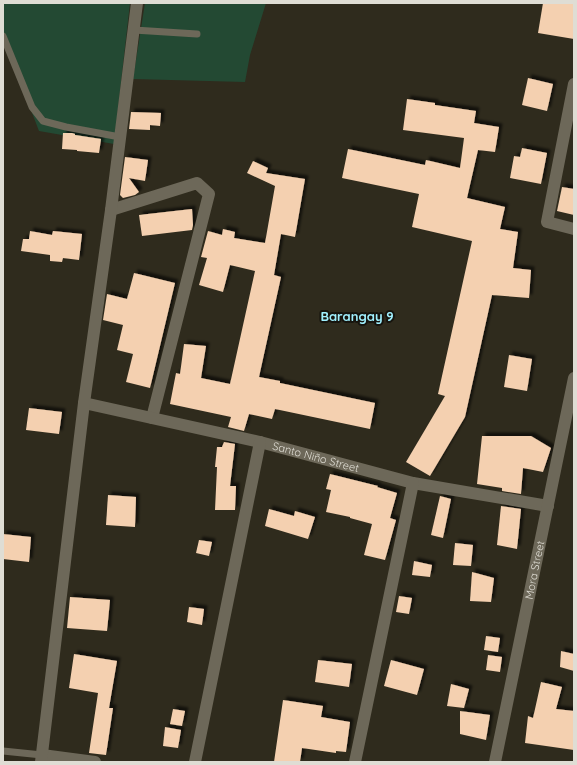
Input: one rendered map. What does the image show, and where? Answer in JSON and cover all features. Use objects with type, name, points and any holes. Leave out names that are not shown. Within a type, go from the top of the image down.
[{"type":"street","points":[[95,762],[42,758],[84,403],[111,210],[137,3]]},
{"type":"street","points":[[574,84],[548,222],[574,229]]},
{"type":"street","points":[[111,210],[197,183],[209,194],[152,418]]},
{"type":"street","name":"Mora Street","points":[[495,762],[574,378]]},
{"type":"street","name":"Santo Niño Street","points":[[84,403],[260,442],[413,483],[548,506]]},
{"type":"street","points":[[195,762],[260,442]]},
{"type":"street","points":[[354,762],[413,483]]},
{"type":"lane","points":[[134,30],[198,34]]},
{"type":"lane","points":[[3,36],[32,107],[43,121],[120,137]]},
{"type":"lane","points":[[3,751],[42,758]]},
{"type":"green space","points":[[3,3],[130,3],[114,144],[39,131],[3,40]]},
{"type":"green space","points":[[145,3],[266,3],[250,55],[245,82],[133,79]]},
{"type":"building","points":[[543,3],[574,3],[574,39],[538,33]]},
{"type":"building","points":[[528,78],[553,84],[547,111],[522,105]]},
{"type":"building","points":[[407,99],[476,111],[474,123],[499,127],[495,152],[478,150],[467,198],[505,207],[500,229],[518,232],[513,268],[531,270],[529,298],[492,295],[465,417],[430,476],[406,462],[445,396],[438,394],[472,241],[412,227],[419,194],[342,178],[348,149],[425,165],[426,160],[460,168],[464,138],[403,130]]},
{"type":"building","points":[[131,112],[161,113],[160,126],[150,125],[150,130],[129,129]]},
{"type":"building","points":[[63,133],[72,133],[75,135],[101,139],[99,153],[62,149]]},
{"type":"building","points":[[522,148],[547,153],[541,184],[510,178],[514,156],[520,157]]},
{"type":"building","points":[[125,157],[148,160],[145,181],[129,178],[139,192],[135,195],[123,198],[120,195]]},
{"type":"building","points":[[253,161],[268,168],[266,173],[305,179],[295,237],[281,234],[274,275],[281,277],[259,377],[280,381],[280,383],[375,403],[370,429],[275,409],[272,419],[249,414],[244,431],[228,427],[231,417],[170,404],[176,373],[180,374],[184,344],[206,346],[201,378],[230,384],[255,271],[230,265],[223,292],[199,285],[207,258],[201,257],[208,231],[222,235],[223,229],[235,232],[234,238],[265,243],[275,186],[247,173]]},
{"type":"building","points":[[562,187],[574,189],[574,215],[557,211]]},
{"type":"building","points":[[192,209],[192,230],[142,236],[139,215]]},
{"type":"building","points":[[30,231],[52,235],[53,231],[82,234],[79,260],[63,258],[62,262],[50,261],[50,255],[21,251],[23,239],[29,239]]},
{"type":"building","points":[[134,273],[175,283],[150,388],[126,382],[133,354],[117,350],[123,325],[103,320],[107,294],[127,299]]},
{"type":"building","points":[[509,355],[532,359],[527,391],[504,387]]},
{"type":"building","points":[[29,408],[62,412],[59,434],[26,430]]},
{"type":"building","points":[[482,436],[531,436],[551,448],[543,472],[523,468],[521,494],[502,491],[502,488],[477,484]]},
{"type":"building","points":[[224,442],[235,444],[230,486],[236,486],[235,510],[215,510],[217,467],[215,467],[217,447],[222,447]]},
{"type":"building","points":[[330,474],[378,486],[377,487],[397,493],[390,518],[396,520],[385,560],[364,555],[372,524],[350,517],[326,512],[331,490],[326,489]]},
{"type":"building","points":[[108,495],[136,497],[135,527],[106,525]]},
{"type":"building","points":[[440,496],[451,499],[443,538],[431,535]]},
{"type":"building","points":[[501,506],[521,509],[517,549],[497,545]]},
{"type":"building","points":[[269,509],[294,516],[295,511],[315,517],[308,539],[265,526]]},
{"type":"building","points":[[3,534],[31,537],[29,562],[3,559]]},
{"type":"building","points":[[199,540],[212,542],[209,556],[196,553]]},
{"type":"building","points":[[455,543],[473,545],[471,566],[453,565]]},
{"type":"building","points":[[414,561],[432,565],[430,577],[412,575]]},
{"type":"building","points":[[472,572],[494,578],[491,602],[470,601]]},
{"type":"building","points":[[399,596],[412,598],[409,614],[396,612]]},
{"type":"building","points":[[70,597],[110,600],[107,631],[67,628]]},
{"type":"building","points":[[189,607],[204,609],[202,625],[187,622]]},
{"type":"building","points":[[486,636],[500,638],[498,652],[484,650]]},
{"type":"building","points":[[561,651],[574,654],[574,671],[560,667]]},
{"type":"building","points":[[74,654],[117,661],[109,708],[113,708],[106,755],[89,753],[98,693],[69,688]]},
{"type":"building","points":[[488,655],[502,657],[500,672],[486,670]]},
{"type":"building","points":[[318,660],[352,664],[349,687],[315,682]]},
{"type":"building","points":[[391,660],[424,669],[417,695],[384,686]]},
{"type":"building","points":[[541,682],[562,687],[556,709],[574,711],[574,750],[525,743],[528,716],[533,718]]},
{"type":"building","points":[[451,684],[469,689],[464,708],[447,706]]},
{"type":"building","points":[[283,700],[323,706],[321,717],[350,722],[346,752],[336,751],[336,753],[302,748],[300,762],[274,762]]},
{"type":"building","points":[[173,709],[185,711],[182,726],[170,724]]},
{"type":"building","points":[[460,711],[490,715],[486,740],[460,734]]},
{"type":"building","points":[[165,727],[181,730],[178,748],[163,746]]},
{"type":"district","name":"Barangay 9","points":[[357,316]]}]
